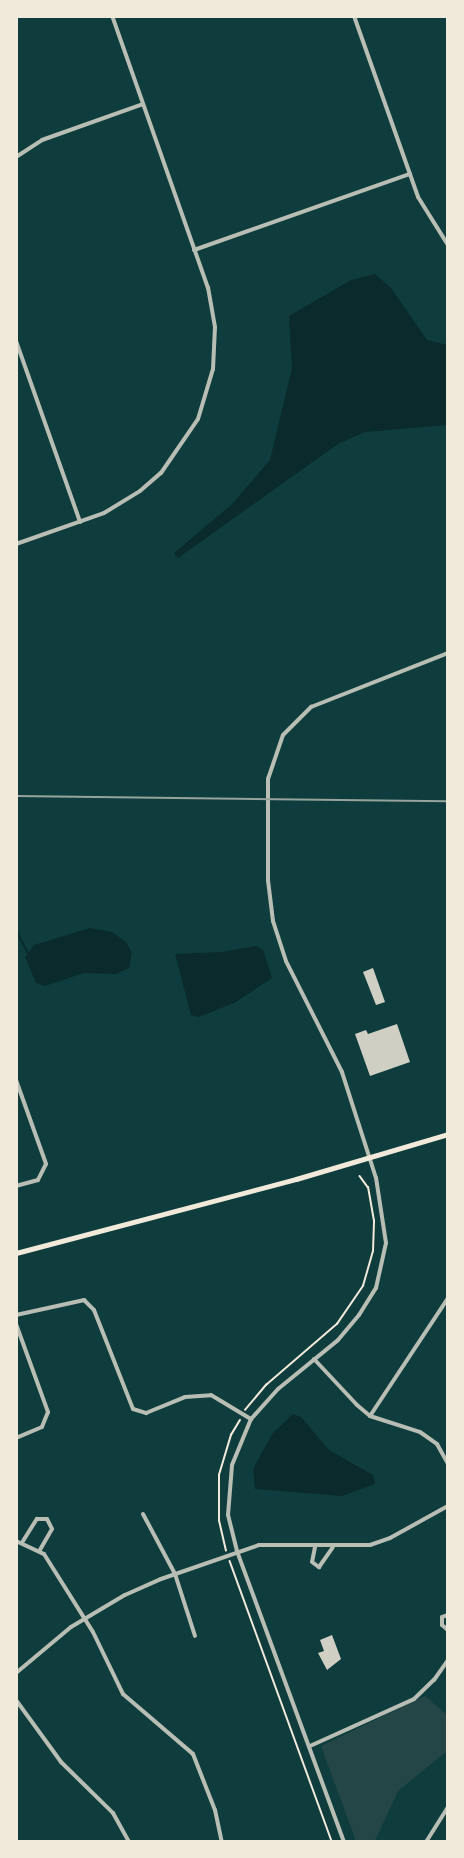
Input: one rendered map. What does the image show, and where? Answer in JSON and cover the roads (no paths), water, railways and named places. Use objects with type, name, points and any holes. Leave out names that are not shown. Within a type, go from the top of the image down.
[{"type":"main road","points":[[16,1253],[447,1134]]},
{"type":"street","points":[[16,544],[80,522],[140,491],[179,452],[203,405],[215,350],[212,309],[195,250],[112,16]]},
{"type":"street","points":[[354,16],[410,174],[428,218],[447,245]]},
{"type":"street","points":[[16,157],[42,140],[143,104]]},
{"type":"street","points":[[195,250],[410,174]]},
{"type":"street","points":[[16,341],[80,522]]},
{"type":"street","points":[[344,1842],[237,1551],[228,1515],[229,1487],[238,1447],[251,1419],[278,1389],[338,1340],[359,1315],[376,1288],[383,1264],[385,1224],[369,1157],[332,1047],[286,961],[274,927],[267,880],[270,765],[283,735],[311,707],[447,653]]},
{"type":"street","points":[[16,1186],[38,1180],[46,1164],[17,1083]]},
{"type":"street","points":[[370,1416],[447,1298]]},
{"type":"street","points":[[16,1315],[77,1299],[87,1301],[94,1310],[133,1409],[146,1413],[185,1397],[211,1395],[251,1419]]},
{"type":"street","points":[[16,1323],[46,1404],[46,1422],[16,1438]]},
{"type":"street","points":[[314,1359],[370,1416],[420,1432],[437,1444],[447,1464]]},
{"type":"street","points":[[16,1673],[85,1618],[124,1595],[175,1574],[237,1551],[277,1542],[315,1547],[370,1545],[390,1538],[447,1506]]},
{"type":"street","points":[[143,1514],[175,1574],[195,1636]]},
{"type":"street","points":[[23,1541],[35,1521],[47,1519],[52,1529],[40,1550]]},
{"type":"street","points":[[16,1540],[40,1550],[85,1618],[123,1694],[193,1754],[215,1810],[222,1842]]},
{"type":"street","points":[[315,1547],[312,1562],[319,1567],[333,1547]]},
{"type":"street","points":[[447,1615],[442,1617],[442,1625],[447,1630]]},
{"type":"street","points":[[310,1746],[414,1699],[434,1680],[447,1660]]},
{"type":"street","points":[[16,1700],[61,1762],[113,1812],[129,1842]]},
{"type":"street","points":[[426,1842],[447,1807]]},
{"type":"waterway","points":[[16,930],[27,952]]},
{"type":"railway","points":[[16,796],[448,801]]}]
